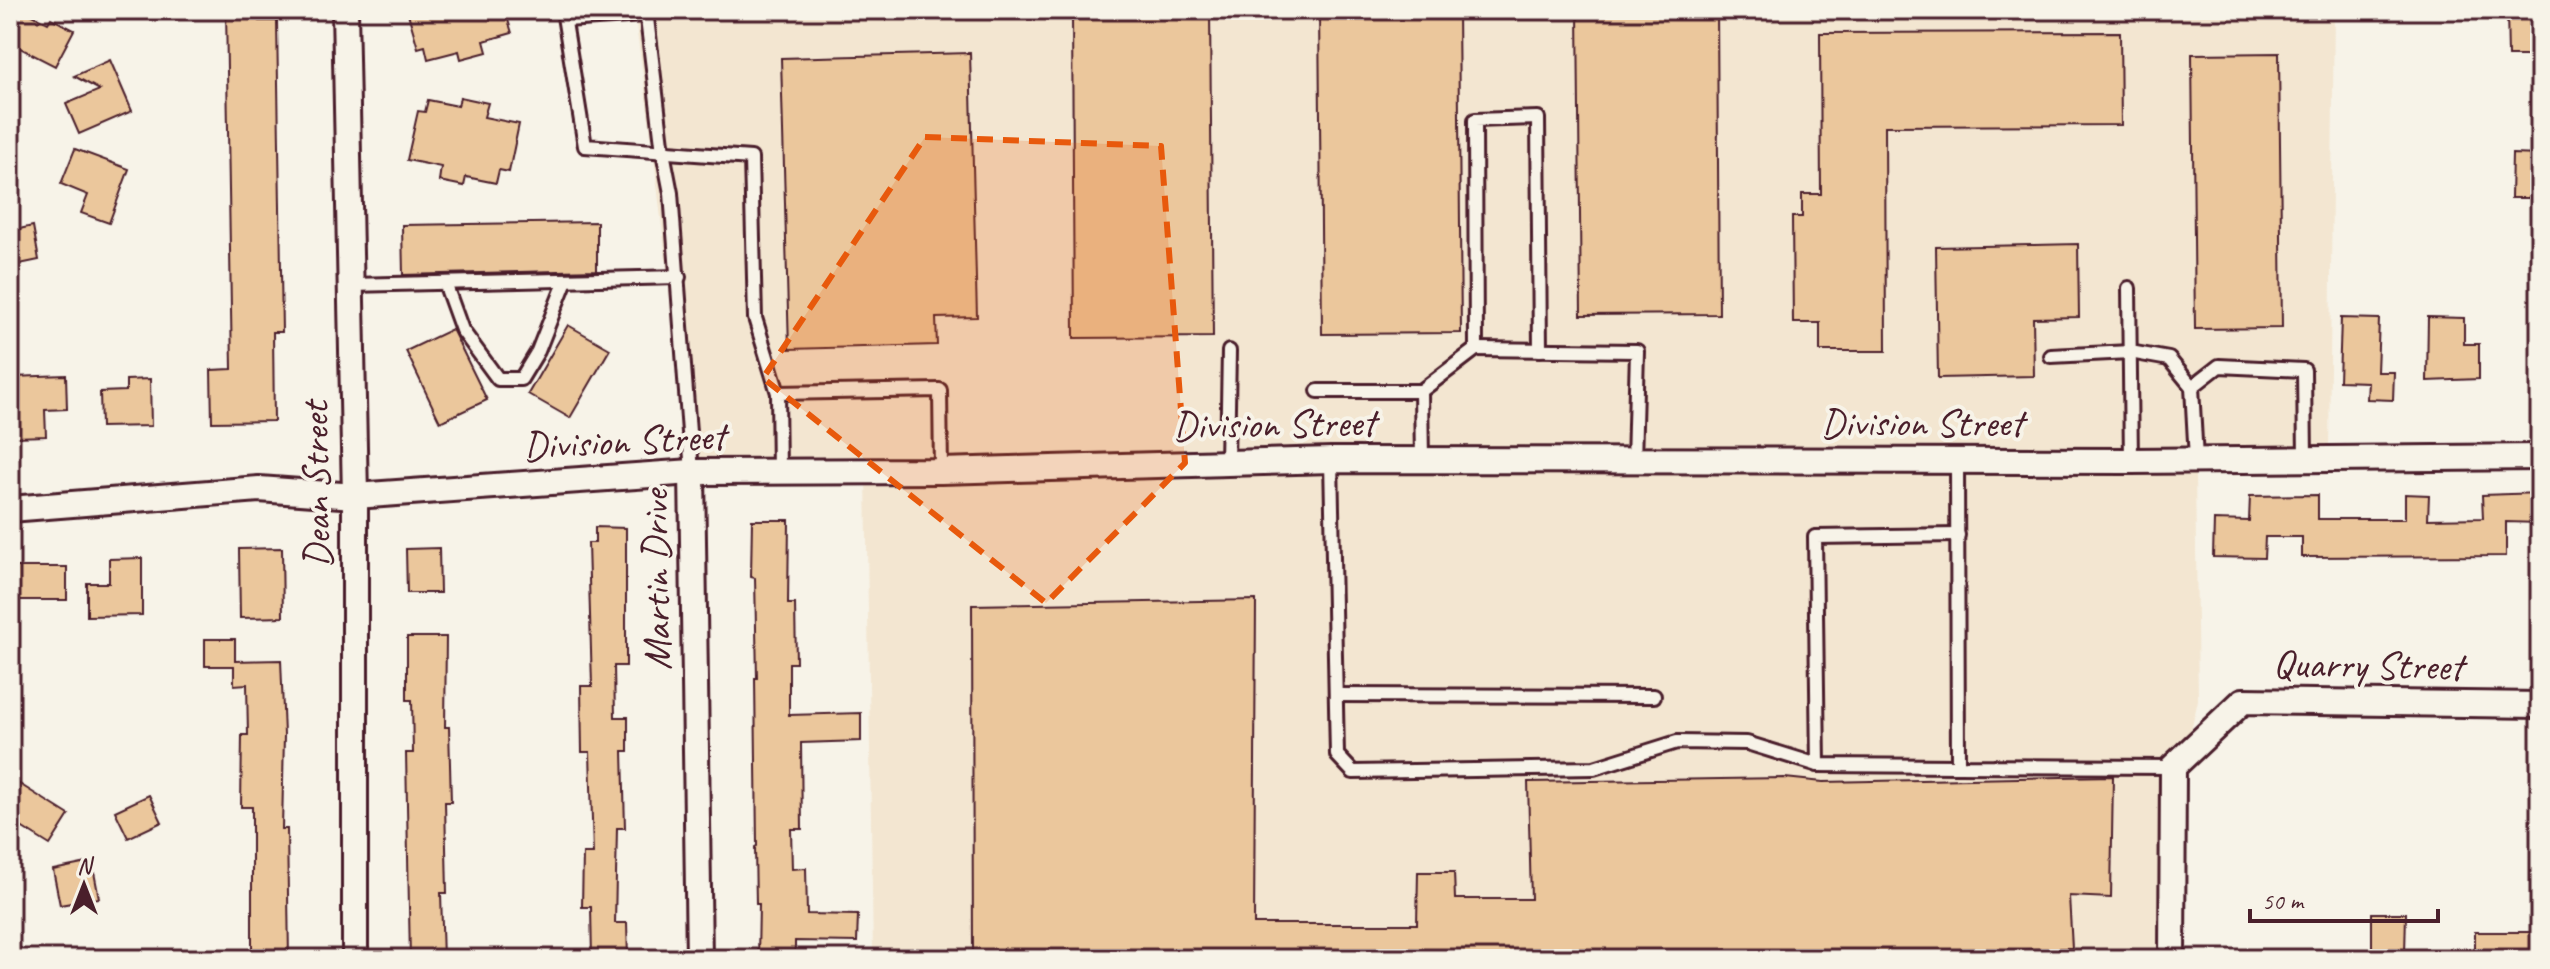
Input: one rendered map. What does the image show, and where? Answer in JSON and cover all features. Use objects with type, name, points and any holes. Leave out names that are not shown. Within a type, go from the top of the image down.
[{"type":"street","name":"Dean Street","points":[[345,10],[355,496],[355,959]]},
{"type":"street","name":"Division Street","points":[[10,509],[259,489],[355,496],[692,472],[941,471],[1331,460],[2131,461],[2540,457]]},
{"type":"street","name":"Martin Drive","points":[[692,472],[699,959]]},
{"type":"street","name":"Quarry Street","points":[[2173,767],[2243,701],[2540,705]]},
{"type":"street","points":[[2172,959],[2173,767]]},
{"type":"lane","points":[[646,13],[564,15],[585,146],[751,158],[755,318],[778,393],[779,472]]},
{"type":"lane","name":"Martin Drive","points":[[646,13],[671,193],[692,472]]},
{"type":"lane","points":[[1476,349],[1475,120],[1538,118],[1540,350]]},
{"type":"lane","points":[[351,285],[679,277]]},
{"type":"lane","points":[[445,283],[462,330],[498,379],[521,379],[538,351],[566,280]]},
{"type":"lane","points":[[2129,288],[2131,461]]},
{"type":"lane","points":[[1318,391],[1421,391],[1476,349],[1637,351],[1634,462]]},
{"type":"lane","points":[[1227,462],[1229,351]]},
{"type":"lane","points":[[2051,356],[2130,352],[2169,359],[2192,387],[2196,460]]},
{"type":"lane","points":[[2192,387],[2219,366],[2304,370],[2305,459]]},
{"type":"lane","points":[[778,393],[940,390],[941,471]]},
{"type":"lane","points":[[1421,391],[1422,461]]},
{"type":"lane","points":[[1331,460],[1337,755],[1353,772],[1594,768],[1677,742],[1747,743],[1818,765],[2173,767]]},
{"type":"lane","points":[[1957,460],[1958,766]]},
{"type":"lane","points":[[1818,765],[1815,537],[1958,535]]},
{"type":"lane","points":[[1336,695],[1654,696]]},
{"type":"highlighted area","points":[[925,137],[1161,146],[1185,463],[1046,603],[763,378]]},
{"type":"shaded area","points":[[634,10],[2334,10],[2329,453],[2195,470],[2198,700],[2182,771],[2170,959],[873,959],[866,474],[691,476]]},
{"type":"building","points":[[10,10],[23,10],[48,23],[51,18],[74,30],[55,66],[10,43]]},
{"type":"building","points":[[226,10],[259,10],[259,21],[277,21],[282,332],[273,332],[274,421],[212,422],[211,370],[232,369]]},
{"type":"building","points":[[407,10],[505,10],[512,33],[484,41],[487,52],[461,59],[459,51],[428,59],[425,46],[418,48]]},
{"type":"building","points":[[1319,10],[1458,10],[1461,333],[1322,334]]},
{"type":"building","points":[[1578,10],[1717,10],[1719,314],[1581,315]]},
{"type":"building","points":[[2507,10],[2540,10],[2540,56],[2508,56]]},
{"type":"building","points":[[1210,13],[1213,337],[1074,338],[1072,15]]},
{"type":"building","points":[[2120,32],[2121,125],[1885,126],[1886,351],[1820,351],[1820,323],[1793,323],[1792,217],[1802,217],[1802,194],[1821,194],[1820,33]]},
{"type":"building","points":[[970,53],[977,317],[936,318],[937,345],[789,349],[781,58]]},
{"type":"building","points":[[2279,53],[2282,328],[2195,329],[2192,54]]},
{"type":"building","points":[[110,60],[132,111],[79,134],[66,104],[100,90],[74,76]]},
{"type":"building","points":[[460,97],[488,103],[484,117],[519,124],[509,172],[499,170],[496,183],[466,177],[464,186],[439,181],[441,167],[407,160],[418,111],[425,112],[428,100],[458,106]]},
{"type":"building","points":[[75,149],[129,169],[109,223],[81,213],[88,195],[61,184]]},
{"type":"building","points":[[2512,154],[2540,155],[2540,198],[2511,198]]},
{"type":"building","points":[[597,222],[597,270],[403,275],[402,225]]},
{"type":"building","points":[[33,226],[39,260],[10,266],[10,231]]},
{"type":"building","points":[[2078,244],[2079,317],[2033,318],[2034,376],[1938,378],[1936,247]]},
{"type":"building","points":[[2428,317],[2464,318],[2464,344],[2479,344],[2479,379],[2427,381]]},
{"type":"building","points":[[2341,318],[2379,319],[2377,372],[2394,372],[2393,400],[2367,399],[2368,382],[2339,381]]},
{"type":"building","points":[[568,325],[610,349],[570,418],[528,394]]},
{"type":"building","points":[[452,329],[487,400],[440,422],[406,351]]},
{"type":"building","points":[[66,375],[67,409],[45,410],[46,436],[14,437],[12,377]]},
{"type":"building","points":[[150,379],[151,426],[101,427],[100,392],[126,391],[126,380]]},
{"type":"building","points":[[2540,493],[2540,523],[2506,522],[2506,556],[2302,557],[2302,537],[2265,537],[2264,558],[2213,557],[2214,520],[2249,521],[2250,496],[2318,495],[2318,519],[2405,519],[2405,494],[2429,495],[2428,519],[2483,518],[2482,495]]},
{"type":"building","points":[[752,520],[789,520],[788,604],[795,604],[796,663],[789,663],[789,715],[861,713],[861,741],[801,743],[802,829],[791,829],[792,869],[806,868],[807,914],[858,915],[857,942],[795,941],[795,959],[758,959],[759,904],[756,904],[755,847],[757,678],[755,578],[751,577]]},
{"type":"building","points":[[595,527],[626,528],[626,666],[614,666],[615,717],[628,717],[628,751],[623,751],[625,828],[617,828],[615,923],[627,923],[628,959],[592,959],[591,907],[582,907],[583,854],[593,854],[590,752],[582,752],[581,686],[592,686],[588,543],[595,543]]},
{"type":"building","points":[[282,548],[283,617],[240,618],[239,549]]},
{"type":"building","points":[[439,548],[440,593],[407,593],[406,549]]},
{"type":"building","points":[[142,558],[142,615],[87,616],[87,583],[109,583],[109,559]]},
{"type":"building","points":[[10,567],[67,567],[67,600],[10,600]]},
{"type":"building","points":[[1256,600],[1254,924],[1417,924],[1418,872],[1454,872],[1455,899],[1531,899],[1528,782],[1785,778],[1823,782],[2113,776],[2111,898],[2069,896],[2072,948],[1950,953],[1950,959],[973,959],[972,605]]},
{"type":"building","points":[[407,637],[446,637],[445,727],[449,727],[451,802],[445,802],[447,893],[441,893],[443,959],[410,959],[406,753],[413,753],[412,700],[407,700]]},
{"type":"building","points":[[205,639],[235,639],[235,661],[281,660],[284,735],[282,829],[287,829],[289,959],[252,959],[252,807],[241,807],[242,735],[248,735],[247,684],[234,685],[234,666],[205,666]]},
{"type":"building","points":[[10,778],[69,815],[50,845],[10,820]]},
{"type":"building","points":[[149,795],[162,822],[128,838],[115,811]]},
{"type":"building","points":[[92,862],[99,898],[60,905],[53,870]]},
{"type":"building","points":[[2372,913],[2406,913],[2405,954],[2372,954]]},
{"type":"building","points":[[2475,932],[2540,932],[2540,959],[2475,959]]}]
